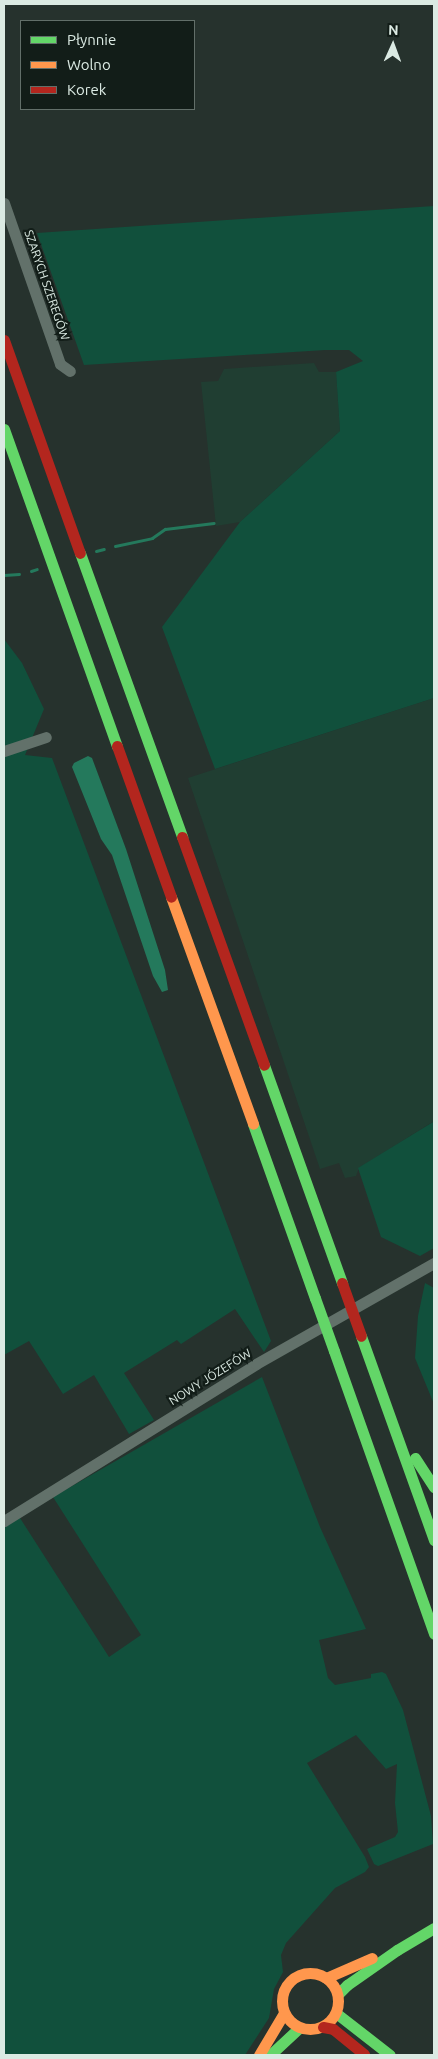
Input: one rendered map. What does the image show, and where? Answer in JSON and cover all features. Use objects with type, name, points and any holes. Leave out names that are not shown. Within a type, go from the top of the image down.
[{"type":"main road","points":[[4,340],[434,1540]]},
{"type":"main road","points":[[4,429],[434,1634]]},
{"type":"main road","points":[[390,1413],[421,1470],[434,1487]]},
{"type":"main road","points":[[323,2027],[336,2013],[338,1994],[347,1985],[397,1950],[434,1928]]},
{"type":"main road","points":[[326,1978],[368,1959],[397,1950]]},
{"type":"main road","points":[[338,1994],[326,1978],[311,1973],[303,1974],[290,1981],[282,2000],[284,2013],[299,2028],[311,2030],[323,2027],[333,2030],[365,2055]]},
{"type":"main road","points":[[259,2055],[284,2013]]},
{"type":"main road","points":[[336,2013],[390,2055]]},
{"type":"main road","points":[[270,2055],[299,2028]]},
{"type":"street","name":"SZARYCH SZEREGÓW","points":[[4,203],[60,364],[70,371]]},
{"type":"street","points":[[4,751],[46,737]]},
{"type":"street","name":"NOWY JÓZEFÓW","points":[[4,1521],[256,1364],[434,1263]]},
{"type":"shaded area","points":[[434,206],[434,698],[215,769],[162,627],[240,522],[340,431],[336,372],[363,361],[349,350],[325,350],[84,365],[37,233]]},
{"type":"shaded area","points":[[314,363],[319,372],[336,372],[340,431],[240,522],[216,526],[201,382],[218,381],[224,369]]},
{"type":"shaded area","points":[[4,639],[22,663],[44,709],[25,755],[52,758],[271,1341],[264,1352],[235,1309],[181,1344],[177,1340],[124,1373],[154,1420],[129,1434],[94,1375],[63,1394],[29,1341],[4,1355]]},
{"type":"shaded area","points":[[434,698],[434,1121],[359,1168],[356,1176],[345,1178],[339,1163],[320,1169],[188,778]]},
{"type":"shaded area","points":[[88,756],[92,758],[126,849],[165,970],[168,990],[162,992],[153,976],[112,855],[101,839],[72,767],[74,763]]},
{"type":"shaded area","points":[[433,1122],[434,1248],[420,1256],[381,1237],[358,1168]]},
{"type":"shaded area","points":[[425,1283],[434,1288],[434,1404],[415,1358],[418,1316]]},
{"type":"shaded area","points":[[262,1377],[320,1527],[366,1629],[319,1640],[328,1678],[335,1685],[371,1678],[371,1674],[382,1672],[386,1674],[403,1710],[431,1816],[433,1844],[378,1866],[374,1864],[367,1849],[395,1837],[398,1832],[395,1803],[397,1764],[386,1769],[356,1735],[307,1763],[365,1857],[369,1867],[365,1872],[335,1888],[286,1943],[281,1955],[283,1972],[274,1989],[269,2018],[245,2055],[4,2055],[4,1528],[20,1518],[109,1657],[141,1635],[53,1497]]},
{"type":"waterway","points":[[115,546],[152,538],[165,529],[214,523]]},
{"type":"waterway","points":[[96,551],[104,549]]},
{"type":"waterway","points":[[31,571],[37,569]]},
{"type":"waterway","points":[[4,575],[19,574]]},
{"type":"traffic: fast","points":[[4,429],[117,746]]},
{"type":"traffic: fast","points":[[80,553],[182,837]]},
{"type":"traffic: fast","points":[[264,1065],[342,1283]]},
{"type":"traffic: fast","points":[[253,1124],[315,1298]]},
{"type":"traffic: fast","points":[[315,1298],[334,1351]]},
{"type":"traffic: fast","points":[[361,1336],[434,1540]]},
{"type":"traffic: fast","points":[[334,1351],[434,1634]]},
{"type":"traffic: fast","points":[[415,1458],[434,1487]]},
{"type":"traffic: fast","points":[[338,1994],[347,1985],[397,1950],[434,1928]]},
{"type":"traffic: fast","points":[[336,2013],[390,2055]]},
{"type":"traffic: fast","points":[[270,2055],[299,2028]]},
{"type":"traffic: slow","points":[[171,897],[253,1124]]},
{"type":"traffic: slow","points":[[326,1978],[372,1958]]},
{"type":"traffic: slow","points":[[304,1973],[316,1973],[326,1977],[334,1985],[338,2001],[334,2017],[326,2025],[316,2029],[304,2029],[294,2025],[286,2017],[282,2007],[282,1995],[286,1985],[294,1977],[304,1973]]},
{"type":"traffic: slow","points":[[259,2055],[284,2013]]},
{"type":"traffic: jam","points":[[4,340],[80,553]]},
{"type":"traffic: jam","points":[[117,746],[171,897]]},
{"type":"traffic: jam","points":[[182,837],[264,1065]]},
{"type":"traffic: jam","points":[[342,1283],[361,1336]]},
{"type":"traffic: jam","points":[[323,2027],[333,2029],[364,2054]]}]
